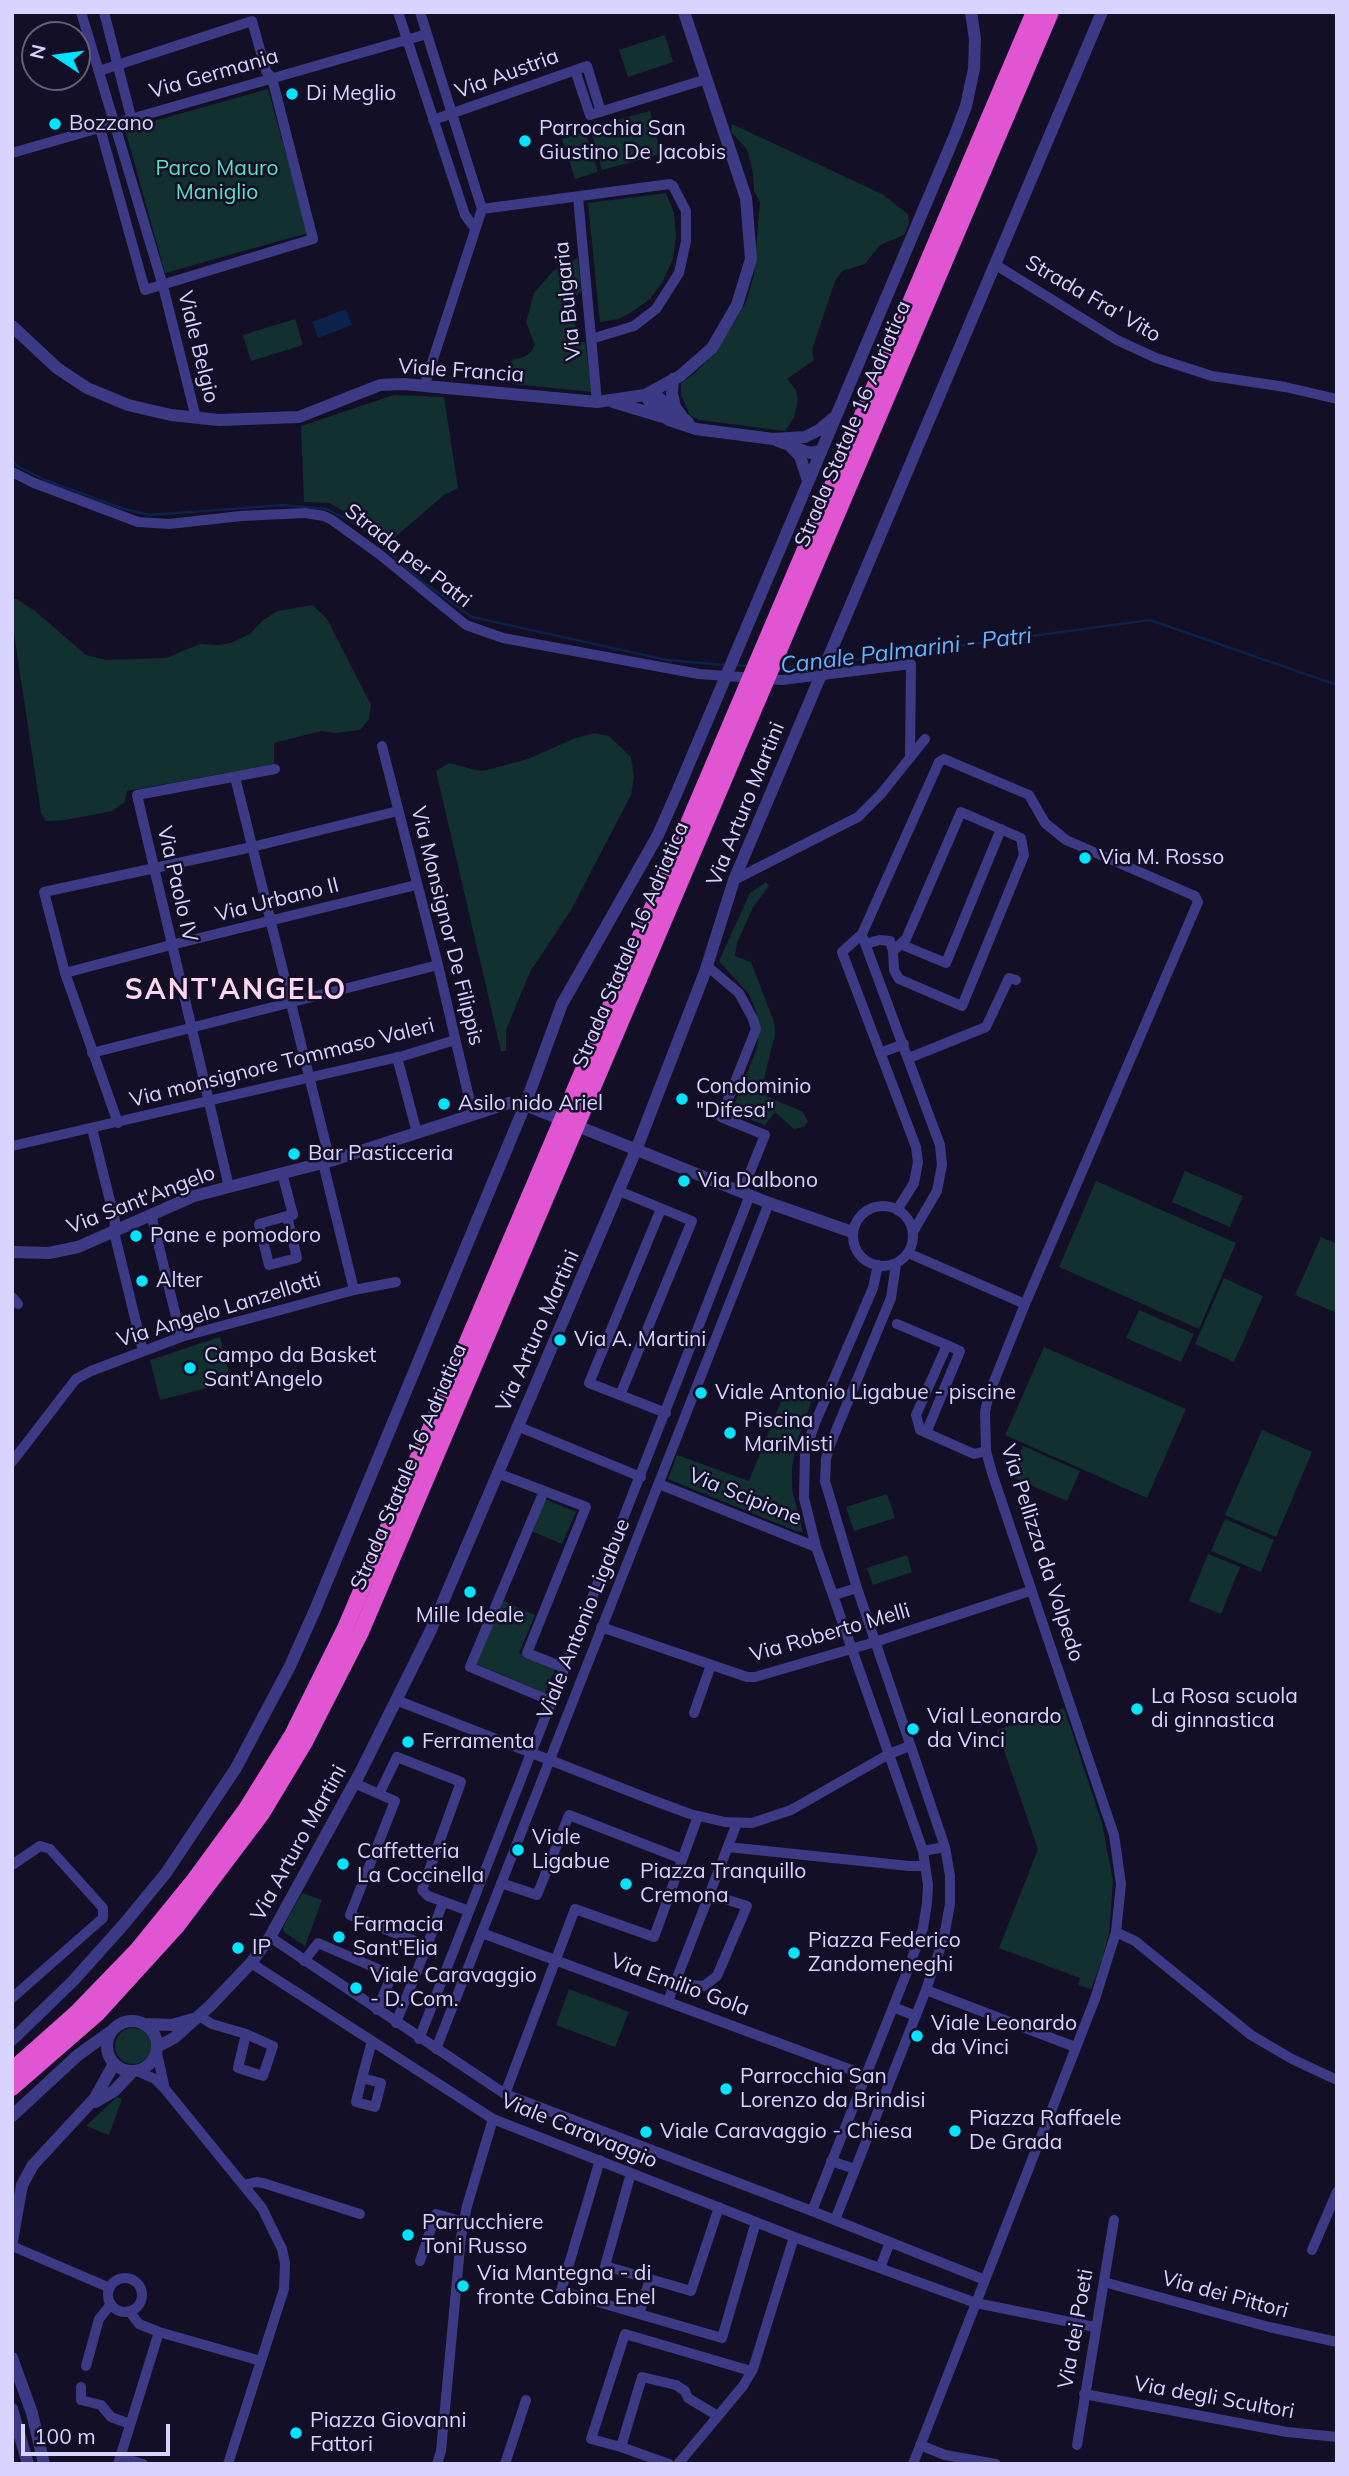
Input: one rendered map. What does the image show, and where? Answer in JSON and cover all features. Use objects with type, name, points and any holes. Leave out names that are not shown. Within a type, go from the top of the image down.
[{"type":"highway","name":"Strada Statale 16 Adriatica","points":[[767,660],[1034,12]]},
{"type":"highway","name":"Strada Statale 16 Adriatica","points":[[12,2070],[76,2013],[137,1950],[194,1880],[246,1809],[292,1735],[346,1626],[1051,12]]},
{"type":"highway","name":"Strada Statale 16 Adriatica","points":[[12,2088],[97,2014],[178,1925],[261,1815],[305,1742],[361,1632],[750,699]]},
{"type":"street","name":"Viale Belgio","points":[[81,12],[163,286],[196,418]]},
{"type":"street","points":[[104,12],[131,117]]},
{"type":"street","points":[[398,12],[465,215],[474,227]]},
{"type":"street","points":[[420,12],[482,209],[425,384]]},
{"type":"street","points":[[647,394],[673,379],[712,348],[740,296],[751,258],[746,198],[684,12]]},
{"type":"street","points":[[12,2040],[73,1981],[166,1873],[216,1799],[265,1716],[315,1610],[531,1108],[562,1004],[658,835],[966,106],[974,69],[975,39],[971,12]]},
{"type":"street","name":"Via Arturo Martini","points":[[157,2050],[198,2017],[251,1963],[270,1937],[354,1783],[430,1632],[636,1150],[707,966],[734,880],[1102,12]]},
{"type":"street","points":[[99,71],[252,21],[266,71],[272,78],[313,239],[163,286]]},
{"type":"street","name":"Via Germania","points":[[12,153],[427,34]]},
{"type":"street","name":"Via Austria","points":[[433,120],[587,66],[601,112],[707,79]]},
{"type":"street","name":"Viale Belgio","points":[[100,128],[145,290],[163,286]]},
{"type":"street","points":[[482,209],[670,184],[685,211],[686,241],[678,273],[656,309],[634,326],[591,339]]},
{"type":"street","name":"Via Bulgaria","points":[[578,197],[591,339],[603,401]]},
{"type":"street","name":"Strada Fra' Vito","points":[[996,265],[1117,340],[1156,358],[1212,376],[1285,387],[1337,399]]},
{"type":"street","name":"Viale Francia","points":[[12,326],[57,368],[87,388],[128,405],[196,418],[219,420],[299,417],[380,385],[425,384],[603,401],[647,394]]},
{"type":"street","points":[[673,379],[675,407],[685,420]]},
{"type":"street","points":[[647,394],[655,410],[664,417]]},
{"type":"street","points":[[647,394],[658,397],[696,429]]},
{"type":"street","points":[[603,401],[664,417],[696,429],[793,443],[803,440],[821,451]]},
{"type":"street","points":[[793,443],[820,430],[836,416]]},
{"type":"street","points":[[793,443],[808,481]]},
{"type":"street","name":"Strada per Patri","points":[[12,472],[34,483],[138,522],[169,524],[241,516],[305,513],[324,516],[379,554],[466,625],[503,638],[699,674],[782,680],[911,664],[910,758]]},
{"type":"street","points":[[734,880],[858,817],[881,794],[925,739]]},
{"type":"street","name":"Via Monsignor De Filippis","points":[[382,747],[473,1115]]},
{"type":"street","name":"Via Pellizza da Volpedo","points":[[864,939],[939,762],[944,759],[1029,796],[1045,823],[1066,840],[1195,896],[1198,902],[1025,1304],[989,1394],[985,1412],[986,1451],[1030,1591],[1114,1835],[1121,1884],[1116,1932],[1096,1995],[985,2280]]},
{"type":"street","points":[[275,769],[235,777],[309,1078],[354,1290]]},
{"type":"street","name":"Via Paolo IV","points":[[229,1187],[137,795],[235,777]]},
{"type":"street","points":[[118,1123],[65,973],[44,892],[252,847],[398,810]]},
{"type":"street","points":[[961,812],[1021,838],[1024,855],[962,1006],[899,979],[894,970],[897,948],[906,939],[961,812]]},
{"type":"street","points":[[897,1210],[914,1183],[918,1162],[916,1147],[842,952],[864,939],[890,941],[897,948],[946,963],[1001,829]]},
{"type":"street","name":"Via Urbano II","points":[[65,973],[416,885]]},
{"type":"street","points":[[864,939],[934,1122],[940,1145],[942,1165],[937,1191],[913,1232]]},
{"type":"street","points":[[92,1053],[290,1000],[438,965]]},
{"type":"street","name":"Viale Antonio Ligabue","points":[[419,2039],[666,1413],[765,1135],[721,1117],[756,1029],[739,993],[707,966]]},
{"type":"street","points":[[909,1058],[986,1027],[1009,978],[1016,981]]},
{"type":"street","name":"Via monsignore Tommaso Valeri","points":[[12,1146],[397,1057],[455,1040]]},
{"type":"street","points":[[880,1053],[904,1044]]},
{"type":"street","points":[[397,1057],[417,1133]]},
{"type":"street","name":"Via Sant'Angelo","points":[[15,1255],[78,1248],[194,1196],[327,1162],[509,1103],[531,1108]]},
{"type":"street","points":[[531,1108],[769,1203],[852,1232]]},
{"type":"street","points":[[92,1128],[115,1221],[114,1232],[144,1351]]},
{"type":"street","points":[[282,1174],[293,1215],[287,1216],[259,1224],[269,1265],[297,1258],[287,1216]]},
{"type":"street","points":[[619,1191],[692,1221],[620,1395]]},
{"type":"street","name":"Viale Antonio Ligabue","points":[[436,2049],[769,1203]]},
{"type":"street","points":[[885,1207],[897,1210],[911,1223],[913,1232],[913,1240],[905,1258],[896,1264],[878,1265],[861,1258],[853,1244],[854,1223],[868,1210],[885,1207]]},
{"type":"street","points":[[662,1209],[589,1383],[666,1413]]},
{"type":"street","points":[[151,1214],[181,1338]]},
{"type":"street","points":[[908,1253],[1025,1304]]},
{"type":"street","points":[[835,2220],[926,1990],[944,1937],[950,1904],[950,1876],[945,1847],[857,1588],[825,1481],[830,1445],[891,1298],[896,1264]]},
{"type":"street","points":[[812,2211],[923,1928],[928,1885],[923,1851],[816,1547],[804,1498],[805,1452],[873,1288],[878,1265]]},
{"type":"street","name":"Via Angelo Lanzellotti","points":[[12,1462],[76,1379],[91,1371],[181,1338],[354,1290],[396,1282]]},
{"type":"street","points":[[897,1324],[960,1351],[926,1433]]},
{"type":"street","points":[[947,1345],[916,1415],[920,1430],[974,1454],[986,1451]]},
{"type":"street","points":[[830,1390],[849,1398]]},
{"type":"street","points":[[517,1426],[641,1477]]},
{"type":"street","points":[[497,1473],[586,1507],[527,1653],[565,1668]]},
{"type":"street","name":"Via Scipione","points":[[659,1483],[816,1547]]},
{"type":"street","points":[[544,1491],[471,1667],[551,1701]]},
{"type":"street","points":[[834,1595],[857,1588]]},
{"type":"street","name":"Via Roberto Melli","points":[[601,1627],[747,1677],[755,1677],[875,1642],[1030,1591]]},
{"type":"street","points":[[694,1713],[711,1665]]},
{"type":"street","points":[[396,1700],[698,1816],[737,1823],[752,1823],[792,1811],[889,1754],[910,1745]]},
{"type":"street","points":[[379,1794],[397,1757],[461,1782],[422,1890],[428,1896],[469,1911]]},
{"type":"street","points":[[354,1783],[396,1801],[350,1915],[427,1946]]},
{"type":"street","points":[[501,1883],[537,1895],[569,1815],[682,1859]]},
{"type":"street","points":[[505,2094],[575,1909],[653,1937],[698,1816]]},
{"type":"street","points":[[668,2001],[737,1823]]},
{"type":"street","points":[[12,1865],[40,1846],[50,1849],[103,1908],[103,1918],[12,1998]]},
{"type":"street","points":[[728,1846],[925,1866]]},
{"type":"street","points":[[923,1851],[945,1847]]},
{"type":"street","points":[[674,1984],[704,1986],[718,1976],[747,1906],[709,1894]]},
{"type":"street","points":[[396,2023],[443,1902]]},
{"type":"street","points":[[1116,1932],[1135,1941],[1251,2035],[1292,2059],[1337,2080]]},
{"type":"street","name":"Via Emilio Gola","points":[[482,1933],[865,2074]]},
{"type":"street","name":"Viale Caravaggio","points":[[270,1937],[505,2094],[985,2280]]},
{"type":"street","points":[[304,1961],[318,1943],[392,1975],[377,2010]]},
{"type":"street","name":"Viale Caravaggio","points":[[251,1963],[494,2119],[794,2237],[976,2303],[1095,2327]]},
{"type":"street","points":[[926,1990],[1075,2047]]},
{"type":"street","points":[[893,2007],[916,2016]]},
{"type":"street","points":[[12,2116],[78,2055],[129,2021],[172,2025],[198,2017],[246,2034],[273,2046],[263,2076],[237,2068],[246,2034]]},
{"type":"street","points":[[145,2024],[154,2034],[165,2089]]},
{"type":"street","points":[[110,2288],[12,2244],[14,2216],[22,2185],[33,2165],[89,2106],[109,2076],[112,2061],[108,2042],[115,2028]]},
{"type":"street","points":[[362,2078],[372,2041]]},
{"type":"street","points":[[89,2106],[114,2091],[134,2071],[149,2065],[157,2050]]},
{"type":"street","points":[[78,2055],[97,2053],[125,2071],[134,2071],[155,2079],[262,2208],[274,2229],[285,2263],[284,2289],[228,2464]]},
{"type":"street","points":[[437,2464],[441,2451],[464,2222],[494,2119]]},
{"type":"street","points":[[600,2160],[561,2291],[722,2338],[756,2222]]},
{"type":"street","points":[[831,2161],[855,2169]]},
{"type":"street","points":[[631,2173],[605,2266],[691,2291],[719,2207]]},
{"type":"street","points":[[243,2185],[263,2183],[360,2214]]},
{"type":"street","points":[[1312,2250],[1337,2192]]},
{"type":"street","points":[[420,2261],[436,2214],[464,2222]]},
{"type":"street","name":"Via dei Poeti","points":[[1077,2445],[1114,2220]]},
{"type":"street","points":[[678,2464],[751,2371],[794,2237]]},
{"type":"street","points":[[880,2268],[890,2242]]},
{"type":"street","points":[[122,2278],[132,2280],[140,2288],[141,2299],[135,2308],[122,2311],[111,2304],[108,2293],[110,2288],[122,2278]]},
{"type":"street","points":[[639,2314],[650,2279]]},
{"type":"street","points":[[913,2464],[985,2280]]},
{"type":"street","name":"Via dei Pittori","points":[[1104,2282],[1269,2327],[1337,2342]]},
{"type":"street","points":[[86,2366],[99,2319],[111,2304]]},
{"type":"street","points":[[129,2311],[139,2324],[159,2332],[261,2361]]},
{"type":"street","points":[[143,2464],[119,2460],[159,2332]]},
{"type":"street","points":[[669,2464],[591,2439],[625,2334],[751,2371]]},
{"type":"street","points":[[12,2358],[32,2413],[44,2464]]},
{"type":"street","points":[[621,2447],[642,2377],[676,2385],[685,2391],[688,2398],[718,2416]]},
{"type":"street","points":[[81,2387],[81,2400],[101,2405],[111,2417],[130,2424]]},
{"type":"street","name":"Via degli Scultori","points":[[1084,2394],[1287,2432],[1337,2437]]},
{"type":"street","points":[[505,2464],[526,2400]]},
{"type":"street","points":[[12,2409],[28,2464]]},
{"type":"street","points":[[920,2445],[945,2455],[996,2464]]},
{"type":"green space","points":[[665,35],[673,62],[628,77],[619,50]]},
{"type":"green space","name":"Parco Mauro Maniglio","points":[[268,89],[308,233],[165,273],[125,129]]},
{"type":"green space","points":[[650,111],[661,154],[602,170],[590,127]]},
{"type":"green space","points":[[732,124],[882,194],[908,214],[909,224],[904,235],[880,245],[865,264],[842,271],[835,281],[812,350],[814,360],[787,379],[796,390],[798,400],[794,417],[785,431],[699,420],[690,415],[681,395],[681,383],[714,354],[737,318],[746,302],[754,275],[760,202],[754,191],[747,149],[731,132]]},
{"type":"green space","points":[[585,131],[598,172],[575,179],[562,139]]},
{"type":"green space","points":[[666,193],[674,213],[676,237],[673,259],[662,283],[650,299],[632,312],[619,319],[600,322],[588,203]]},
{"type":"green space","points":[[578,258],[581,291],[573,298],[577,342],[585,342],[592,392],[513,384],[511,360],[524,357],[535,345],[526,322],[534,293],[553,271]]},
{"type":"green space","points":[[295,319],[303,345],[251,361],[243,335]]},
{"type":"green space","points":[[394,395],[444,397],[458,488],[444,495],[394,538],[386,540],[329,503],[304,502],[301,426]]},
{"type":"green space","points":[[12,599],[17,599],[35,611],[86,655],[106,660],[166,658],[200,644],[231,643],[250,634],[263,620],[278,611],[313,605],[327,619],[371,705],[369,719],[360,730],[335,733],[321,731],[274,743],[274,764],[127,791],[125,802],[112,811],[46,821],[41,813],[12,620]]},
{"type":"green space","points":[[594,733],[609,736],[631,757],[634,777],[631,795],[571,910],[530,972],[506,1030],[506,1051],[501,1051],[436,771],[449,763],[480,771],[487,770],[528,759],[573,739]]},
{"type":"green space","points":[[766,882],[769,886],[753,907],[737,943],[735,956],[751,962],[774,1022],[775,1034],[761,1090],[766,1096],[803,1112],[808,1122],[803,1127],[794,1129],[775,1112],[765,1125],[731,1113],[757,1048],[759,1027],[749,994],[719,961],[750,893]]},
{"type":"green space","points":[[1185,1171],[1243,1196],[1230,1227],[1172,1202]]},
{"type":"green space","points":[[1096,1181],[1236,1243],[1199,1329],[1059,1267]]},
{"type":"green space","points":[[1321,1237],[1337,1244],[1337,1313],[1295,1295]]},
{"type":"green space","points":[[1224,1278],[1263,1296],[1234,1362],[1195,1344]]},
{"type":"green space","points":[[1139,1310],[1194,1334],[1181,1362],[1126,1338]]},
{"type":"green space","name":"Campo da Basket Sant'Angelo","points":[[220,1337],[231,1382],[160,1400],[150,1360]]},
{"type":"green space","points":[[1044,1347],[1186,1409],[1147,1498],[1005,1435]]},
{"type":"green space","points":[[789,1385],[809,1392],[813,1397],[796,1445],[792,1468],[792,1490],[803,1532],[668,1479],[677,1455],[749,1481],[784,1394],[782,1387]]},
{"type":"green space","points":[[1262,1430],[1312,1452],[1276,1537],[1225,1515]]},
{"type":"green space","points":[[1023,1446],[1080,1471],[1067,1501],[1010,1476]]},
{"type":"green space","points":[[887,1494],[895,1518],[854,1531],[846,1507]]},
{"type":"green space","points":[[545,1499],[576,1512],[562,1544],[531,1531]]},
{"type":"green space","points":[[1225,1519],[1274,1540],[1261,1572],[1211,1551]]},
{"type":"green space","points":[[1208,1554],[1240,1567],[1221,1614],[1189,1601]]},
{"type":"green space","points":[[907,1555],[912,1572],[873,1585],[867,1568]]},
{"type":"green space","points":[[502,1600],[535,1615],[519,1653],[555,1669],[545,1693],[475,1663]]},
{"type":"green space","points":[[1064,1708],[1102,1823],[1113,1881],[1109,1933],[1091,1989],[1078,1985],[1080,1978],[999,1948],[1038,1849],[997,1730]]},
{"type":"green space","points":[[302,1893],[322,1900],[305,1946],[284,1932],[283,1927]]},
{"type":"green space","points":[[569,1989],[629,2012],[615,2047],[556,2025]]},
{"type":"green space","points":[[133,2028],[146,2033],[151,2046],[146,2059],[133,2064],[120,2059],[115,2046],[120,2033]]},
{"type":"green space","points":[[117,2097],[122,2099],[109,2135],[86,2126]]},
{"type":"water","points":[[346,309],[352,325],[318,338],[312,322]]},
{"type":"waterway","name":"Canale Palmarini - Patri","points":[[12,461],[45,480],[124,509],[150,515],[284,505],[327,509],[360,526],[423,582],[472,617],[667,660],[725,665]]},
{"type":"waterway","name":"Canale Palmarini - Patri","points":[[832,663],[1150,620],[1337,685]]},
{"type":"waterway","name":"Canale Palmarini - Patri","points":[[735,665],[749,666]]},
{"type":"waterway","name":"Canale Palmarini - Patri","points":[[777,668],[819,665]]},
{"type":"place","name":"Di Meglio","points":[[292,94]]},
{"type":"place","name":"Bozzano","points":[[55,124]]},
{"type":"place","name":"Parrocchia San Giustino De Jacobis","points":[[525,141]]},
{"type":"place","name":"Via M. Rosso","points":[[1085,858]]},
{"type":"place","name":"Condominio \"Difesa\"","points":[[682,1099]]},
{"type":"place","name":"Asilo nido Ariel","points":[[444,1104]]},
{"type":"place","name":"Bar Pasticceria","points":[[294,1154]]},
{"type":"place","name":"Via Dalbono","points":[[684,1181]]},
{"type":"place","name":"Pane e pomodoro","points":[[136,1236]]},
{"type":"place","name":"Alter","points":[[142,1281]]},
{"type":"place","name":"Via A. Martini","points":[[560,1340]]},
{"type":"place","name":"Campo da Basket Sant'Angelo","points":[[190,1368]]},
{"type":"place","name":"Viale Antonio Ligabue - piscine","points":[[701,1393]]},
{"type":"place","name":"Piscina MariMisti","points":[[730,1433]]},
{"type":"place","name":"Mille Ideale","points":[[470,1592]]},
{"type":"place","name":"La Rosa scuola di ginnastica","points":[[1137,1709]]},
{"type":"place","name":"Vial Leonardo da Vinci","points":[[913,1729]]},
{"type":"place","name":"Ferramenta","points":[[408,1742]]},
{"type":"place","name":"Viale Ligabue","points":[[518,1850]]},
{"type":"place","name":"Caffetteria La Coccinella","points":[[343,1864]]},
{"type":"place","name":"Piazza Tranquillo Cremona","points":[[626,1884]]},
{"type":"place","name":"Farmacia Sant'Elia","points":[[339,1937]]},
{"type":"place","name":"IP","points":[[238,1948]]},
{"type":"place","name":"Piazza Federico Zandomeneghi","points":[[794,1953]]},
{"type":"place","name":"Viale Caravaggio - D. Com.","points":[[356,1988]]},
{"type":"place","name":"Viale Leonardo da Vinci","points":[[917,2036]]},
{"type":"place","name":"Parrocchia San Lorenzo da Brindisi","points":[[726,2089]]},
{"type":"place","name":"Piazza Raffaele De Grada","points":[[955,2131]]},
{"type":"place","name":"Viale Caravaggio - Chiesa","points":[[646,2132]]},
{"type":"place","name":"Parrucchiere Toni Russo","points":[[408,2235]]},
{"type":"place","name":"Via Mantegna - di fronte Cabina Enel","points":[[463,2286]]},
{"type":"place","name":"Piazza Giovanni Fattori","points":[[296,2433]]},
{"type":"district","name":"SANT'ANGELO","points":[[236,991]]}]
